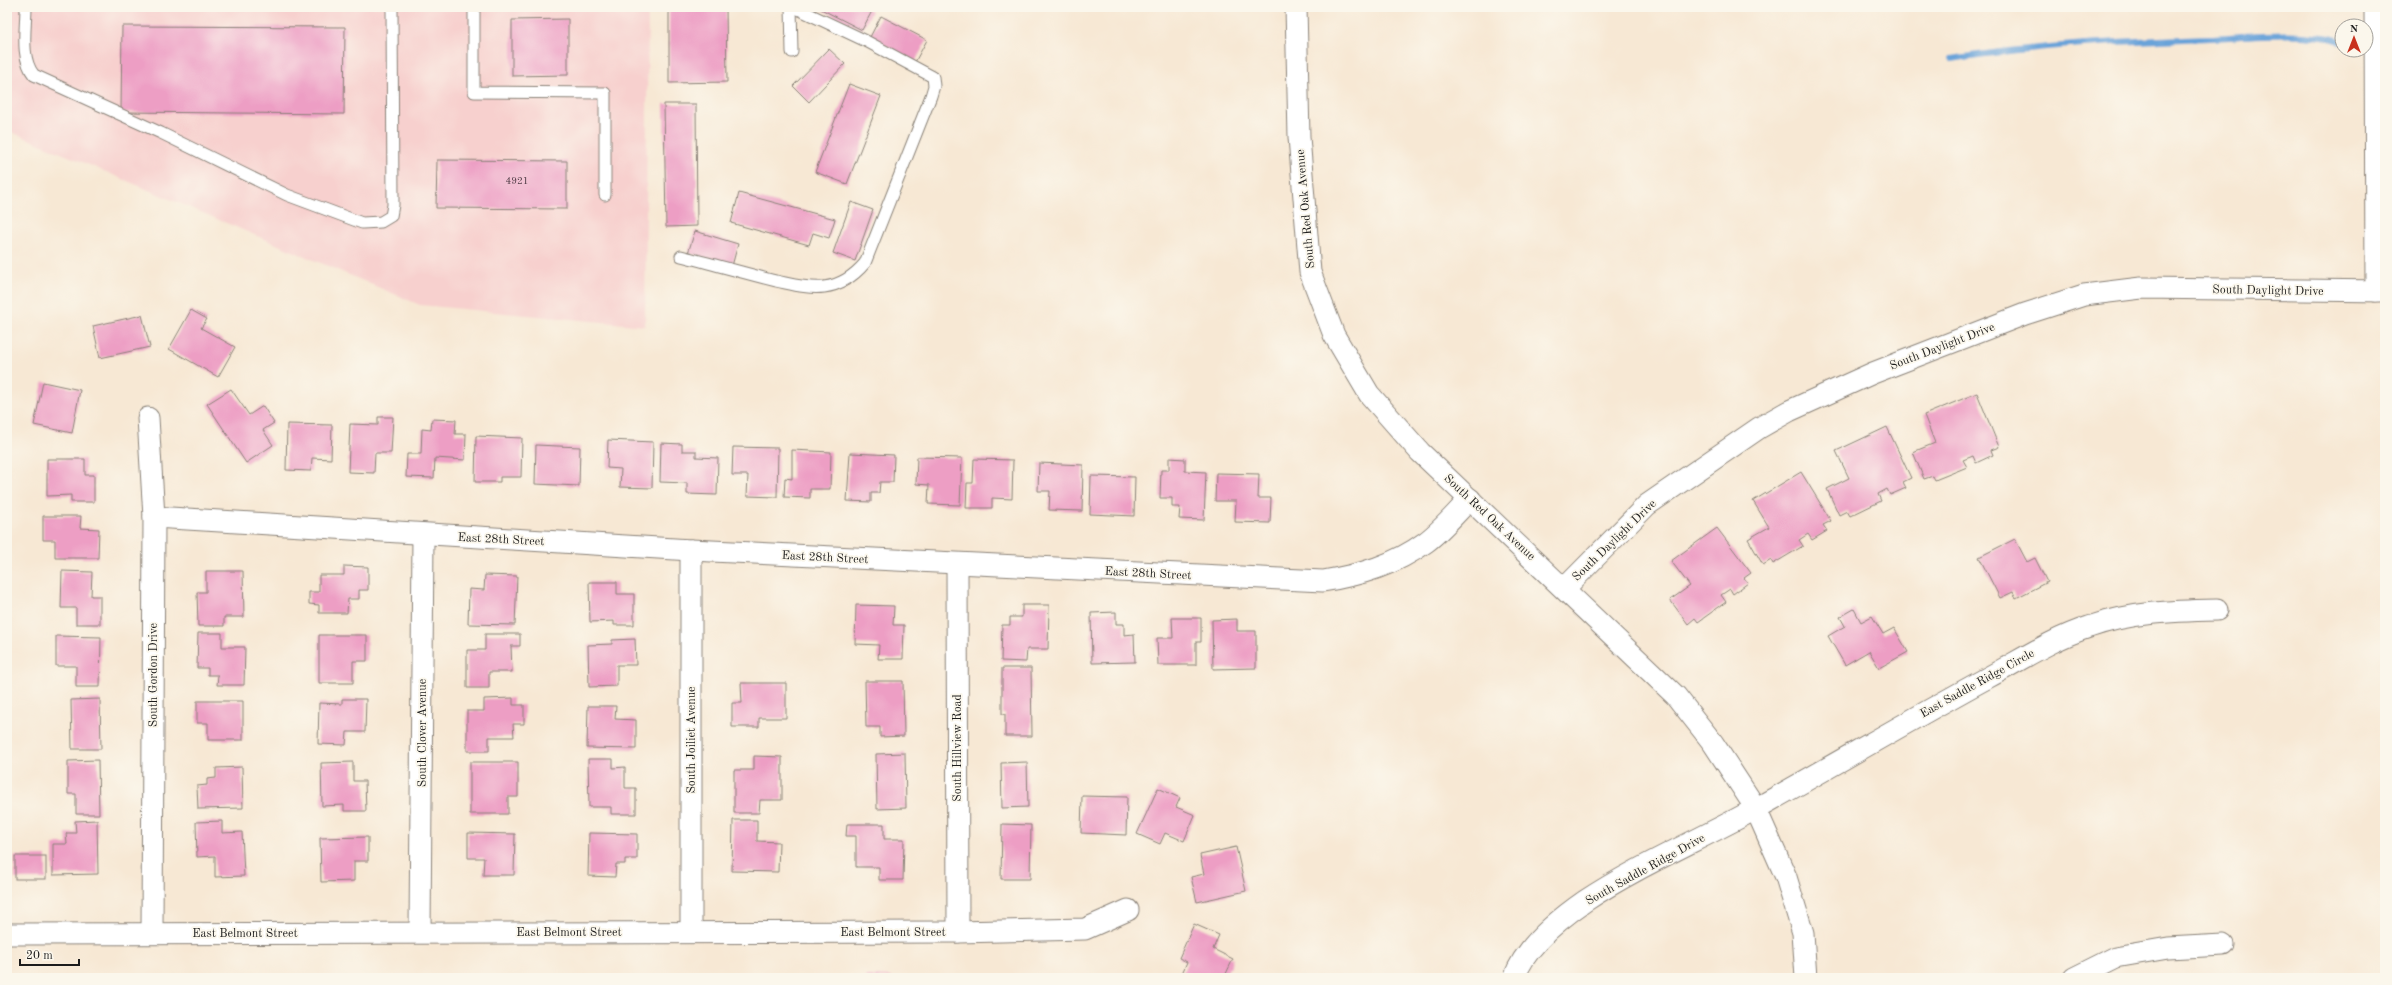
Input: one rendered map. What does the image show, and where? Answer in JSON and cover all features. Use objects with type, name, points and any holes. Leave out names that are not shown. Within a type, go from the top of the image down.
[{"type":"street","name":"South Red Oak Avenue","points":[[1296,7],[1299,136],[1310,272],[1334,335],[1369,394],[1420,452],[1565,588],[1676,696],[1713,743],[1756,809],[1786,877],[1803,933],[1806,978]]},
{"type":"street","points":[[2375,7],[2381,291]]},
{"type":"street","name":"South Daylight Drive","points":[[1565,588],[1647,505],[1759,428],[1789,410],[1873,373],[2024,314],[2084,295],[2141,288],[2381,291]]},
{"type":"street","name":"South Gordon Drive","points":[[148,418],[154,516],[152,933]]},
{"type":"street","name":"East 28th Street","points":[[154,516],[691,550],[1323,582],[1358,576],[1403,557],[1426,542],[1470,499]]},
{"type":"street","name":"South Clover Avenue","points":[[420,932],[423,534]]},
{"type":"street","name":"South Joiliet Avenue","points":[[691,550],[691,931]]},
{"type":"street","name":"South Hillview Road","points":[[957,564],[958,932]]},
{"type":"street","name":"East Saddle Ridge Circle","points":[[1756,809],[1886,733],[2058,639],[2113,619],[2150,612],[2217,610]]},
{"type":"street","name":"South Saddle Ridge Drive","points":[[1514,978],[1525,957],[1534,947],[1584,902],[1638,871],[1756,809]]},
{"type":"street","name":"East Belmont Street","points":[[7,934],[691,931],[958,932],[1085,929],[1128,910]]},
{"type":"street","points":[[2074,978],[2116,957],[2168,948],[2223,945]]},
{"type":"lane","points":[[26,7],[26,55],[29,69],[34,76],[161,133],[287,195],[362,223],[381,222],[391,216],[394,205],[392,7]]},
{"type":"lane","points":[[474,7],[474,92],[605,93],[605,195]]},
{"type":"lane","points":[[791,7],[792,52]]},
{"type":"lane","points":[[681,256],[749,275],[812,288],[825,288],[842,282],[857,273],[865,263],[931,96],[934,86],[933,77],[866,41],[794,7]]},
{"type":"shaded area","points":[[7,7],[648,7],[645,326],[420,305],[7,130]]},
{"type":"building","points":[[669,7],[726,7],[727,82],[669,83]]},
{"type":"building","points":[[817,7],[864,7],[872,11],[862,30]]},
{"type":"building","points":[[881,16],[927,40],[915,62],[870,37]]},
{"type":"building","points":[[568,19],[568,75],[512,76],[512,20]]},
{"type":"building","points":[[122,26],[345,27],[344,114],[121,112]]},
{"type":"building","points":[[829,49],[845,64],[809,102],[793,86]]},
{"type":"building","points":[[849,84],[881,96],[847,184],[815,172]]},
{"type":"building","points":[[664,104],[696,104],[697,226],[666,227]]},
{"type":"building","points":[[437,160],[567,161],[567,209],[436,208]]},
{"type":"building","points":[[739,193],[835,219],[829,238],[813,233],[809,245],[731,223]]},
{"type":"building","points":[[851,202],[873,210],[855,261],[833,253]]},
{"type":"building","points":[[695,231],[738,244],[732,266],[688,253]]},
{"type":"building","points":[[191,310],[207,319],[201,328],[235,347],[218,377],[169,349]]},
{"type":"building","points":[[142,315],[150,347],[100,358],[93,326]]},
{"type":"building","points":[[43,382],[80,390],[72,433],[34,425]]},
{"type":"building","points":[[231,389],[249,415],[263,406],[274,423],[263,430],[273,445],[246,463],[207,404]]},
{"type":"building","points":[[1977,393],[1999,447],[1991,450],[1993,455],[1976,463],[1973,456],[1963,460],[1967,467],[1935,480],[1933,476],[1924,479],[1913,452],[1935,443],[1924,415]]},
{"type":"building","points":[[378,417],[393,417],[391,453],[375,453],[374,473],[348,472],[350,424],[378,425]]},
{"type":"building","points":[[432,419],[456,420],[455,434],[466,434],[465,460],[435,458],[434,478],[406,477],[407,454],[421,454],[422,429],[431,430]]},
{"type":"building","points":[[287,424],[332,425],[331,459],[312,458],[311,471],[286,470]]},
{"type":"building","points":[[1887,427],[1911,478],[1903,482],[1906,488],[1890,495],[1887,489],[1878,494],[1881,501],[1850,516],[1847,511],[1839,515],[1827,489],[1849,478],[1836,451]]},
{"type":"building","points":[[476,436],[522,438],[521,477],[500,477],[500,482],[475,482]]},
{"type":"building","points":[[608,440],[653,442],[652,488],[620,487],[621,469],[607,468]]},
{"type":"building","points":[[661,443],[682,444],[682,451],[696,451],[696,457],[718,458],[717,495],[687,494],[687,483],[660,482]]},
{"type":"building","points":[[536,445],[580,447],[579,486],[535,484]]},
{"type":"building","points":[[733,447],[778,448],[777,497],[747,496],[748,475],[732,475]]},
{"type":"building","points":[[792,450],[831,452],[830,489],[810,489],[810,498],[784,497],[785,478],[792,479]]},
{"type":"building","points":[[850,453],[894,455],[893,482],[880,482],[879,493],[871,493],[871,502],[847,501]]},
{"type":"building","points":[[917,457],[962,458],[960,505],[928,504],[929,485],[916,484]]},
{"type":"building","points":[[1169,458],[1185,459],[1185,471],[1206,472],[1204,520],[1179,519],[1180,507],[1172,507],[1172,498],[1160,498],[1161,470],[1169,470]]},
{"type":"building","points":[[47,459],[85,459],[85,475],[94,475],[94,502],[71,502],[71,495],[47,496]]},
{"type":"building","points":[[974,459],[1013,460],[1012,499],[992,498],[992,508],[966,508],[967,483],[973,483]]},
{"type":"building","points":[[1039,463],[1083,465],[1082,511],[1049,510],[1050,491],[1038,491]]},
{"type":"building","points":[[1801,472],[1831,521],[1823,525],[1827,531],[1812,540],[1808,534],[1799,540],[1803,546],[1773,564],[1771,560],[1763,565],[1748,539],[1769,527],[1753,501]]},
{"type":"building","points":[[1216,473],[1259,474],[1258,498],[1271,498],[1270,523],[1235,522],[1236,501],[1215,501]]},
{"type":"building","points":[[1091,476],[1135,477],[1134,516],[1090,514]]},
{"type":"building","points":[[43,516],[81,516],[80,528],[99,529],[98,558],[55,558],[55,540],[43,540]]},
{"type":"building","points":[[1717,528],[1751,573],[1744,578],[1748,583],[1733,594],[1730,589],[1721,595],[1726,602],[1698,622],[1695,618],[1688,624],[1670,600],[1690,586],[1671,561]]},
{"type":"building","points":[[2015,539],[2027,562],[2035,558],[2047,582],[2016,598],[2013,592],[2000,598],[1979,557]]},
{"type":"building","points":[[344,566],[368,567],[368,590],[359,590],[359,599],[348,599],[347,613],[319,613],[319,605],[309,604],[309,592],[319,592],[319,575],[344,575]]},
{"type":"building","points":[[62,571],[92,572],[91,596],[100,596],[100,624],[76,624],[76,608],[61,608]]},
{"type":"building","points":[[206,571],[243,571],[244,617],[224,617],[224,626],[198,626],[197,592],[206,592]]},
{"type":"building","points":[[485,575],[517,576],[515,625],[468,624],[469,589],[484,590]]},
{"type":"building","points":[[589,582],[617,582],[617,594],[634,594],[634,625],[614,625],[614,621],[590,622]]},
{"type":"building","points":[[856,605],[894,606],[893,625],[904,625],[903,659],[878,659],[879,645],[855,644]]},
{"type":"building","points":[[1022,605],[1049,605],[1048,649],[1027,649],[1026,662],[1001,661],[1002,625],[1010,625],[1010,617],[1022,617]]},
{"type":"building","points":[[1854,609],[1861,622],[1872,616],[1883,634],[1894,628],[1908,652],[1879,668],[1869,651],[1845,665],[1828,636],[1845,626],[1840,617]]},
{"type":"building","points":[[1116,612],[1116,624],[1124,624],[1124,635],[1134,634],[1135,662],[1092,663],[1091,613]]},
{"type":"building","points":[[1172,618],[1201,618],[1201,642],[1196,642],[1196,665],[1158,665],[1157,638],[1173,638]]},
{"type":"building","points":[[1237,619],[1237,631],[1256,631],[1256,668],[1213,669],[1212,620]]},
{"type":"building","points":[[198,633],[222,633],[222,647],[245,647],[244,685],[217,685],[218,675],[208,675],[208,668],[197,668]]},
{"type":"building","points":[[485,634],[520,634],[520,646],[511,646],[512,672],[489,672],[489,688],[467,688],[467,650],[485,650]]},
{"type":"building","points":[[319,635],[367,635],[367,661],[353,661],[353,683],[319,683]]},
{"type":"building","points":[[56,636],[101,637],[100,687],[76,687],[76,666],[56,666]]},
{"type":"building","points":[[635,639],[636,665],[617,665],[617,686],[589,687],[588,645],[612,644],[612,640]]},
{"type":"building","points":[[1002,668],[1031,668],[1032,736],[1005,736],[1005,714],[1002,714]]},
{"type":"building","points":[[865,681],[903,681],[904,736],[880,737],[880,727],[866,727]]},
{"type":"building","points":[[741,683],[786,683],[786,718],[759,718],[759,727],[732,727],[732,703],[742,703]]},
{"type":"building","points":[[513,698],[513,705],[524,705],[524,724],[513,724],[514,737],[489,737],[489,751],[467,751],[467,711],[484,711],[484,699]]},
{"type":"building","points":[[100,699],[101,749],[72,749],[71,700]]},
{"type":"building","points":[[342,699],[366,699],[365,732],[347,732],[346,745],[318,744],[319,703],[342,704]]},
{"type":"building","points":[[197,701],[243,701],[243,740],[208,740],[208,723],[197,723]]},
{"type":"building","points":[[588,706],[616,706],[615,719],[636,720],[636,749],[587,748]]},
{"type":"building","points":[[905,753],[906,808],[877,809],[876,754]]},
{"type":"building","points":[[754,756],[782,757],[782,800],[760,800],[759,813],[734,813],[734,770],[754,770]]},
{"type":"building","points":[[588,759],[613,759],[613,768],[625,767],[625,788],[636,788],[636,814],[611,814],[611,807],[589,807]]},
{"type":"building","points":[[98,760],[99,814],[76,814],[76,794],[68,794],[68,761]]},
{"type":"building","points":[[353,762],[353,781],[365,781],[366,811],[344,811],[344,805],[322,806],[321,763]]},
{"type":"building","points":[[470,762],[518,762],[518,797],[508,797],[508,814],[470,814]]},
{"type":"building","points":[[1027,762],[1028,807],[1002,808],[1001,763]]},
{"type":"building","points":[[242,767],[243,808],[198,809],[197,786],[207,785],[207,779],[216,778],[216,768]]},
{"type":"building","points":[[1158,788],[1180,798],[1176,807],[1195,815],[1184,841],[1165,833],[1160,844],[1137,834]]},
{"type":"building","points":[[1082,796],[1127,797],[1126,835],[1081,833]]},
{"type":"building","points":[[97,820],[98,874],[53,875],[53,844],[67,844],[66,833],[76,833],[75,821]]},
{"type":"building","points":[[733,820],[757,820],[757,841],[779,842],[778,872],[732,871]]},
{"type":"building","points":[[222,821],[222,833],[242,832],[244,876],[215,877],[215,856],[197,857],[196,822]]},
{"type":"building","points":[[847,824],[884,824],[884,839],[904,839],[903,880],[879,880],[879,867],[856,867],[856,836],[846,836]]},
{"type":"building","points":[[1002,824],[1031,825],[1030,879],[1001,879]]},
{"type":"building","points":[[468,833],[515,834],[514,875],[483,875],[484,858],[468,858]]},
{"type":"building","points":[[589,833],[637,834],[637,859],[625,859],[625,864],[616,864],[615,877],[588,876]]},
{"type":"building","points":[[368,837],[368,861],[354,861],[354,881],[321,882],[320,838]]},
{"type":"building","points":[[1236,847],[1246,891],[1197,902],[1191,877],[1204,874],[1200,855]]},
{"type":"building","points":[[15,856],[46,856],[46,879],[15,879]]},
{"type":"building","points":[[1194,924],[1219,935],[1213,949],[1233,959],[1224,978],[1180,978],[1187,962],[1179,958]]},
{"type":"building","points":[[866,976],[891,977],[891,978],[866,978]]},
{"type":"building","points":[[968,976],[968,978],[939,978],[939,977]]},
{"type":"waterway","points":[[1952,59],[2016,50],[2080,44],[2259,35],[2310,36],[2334,40]]}]
